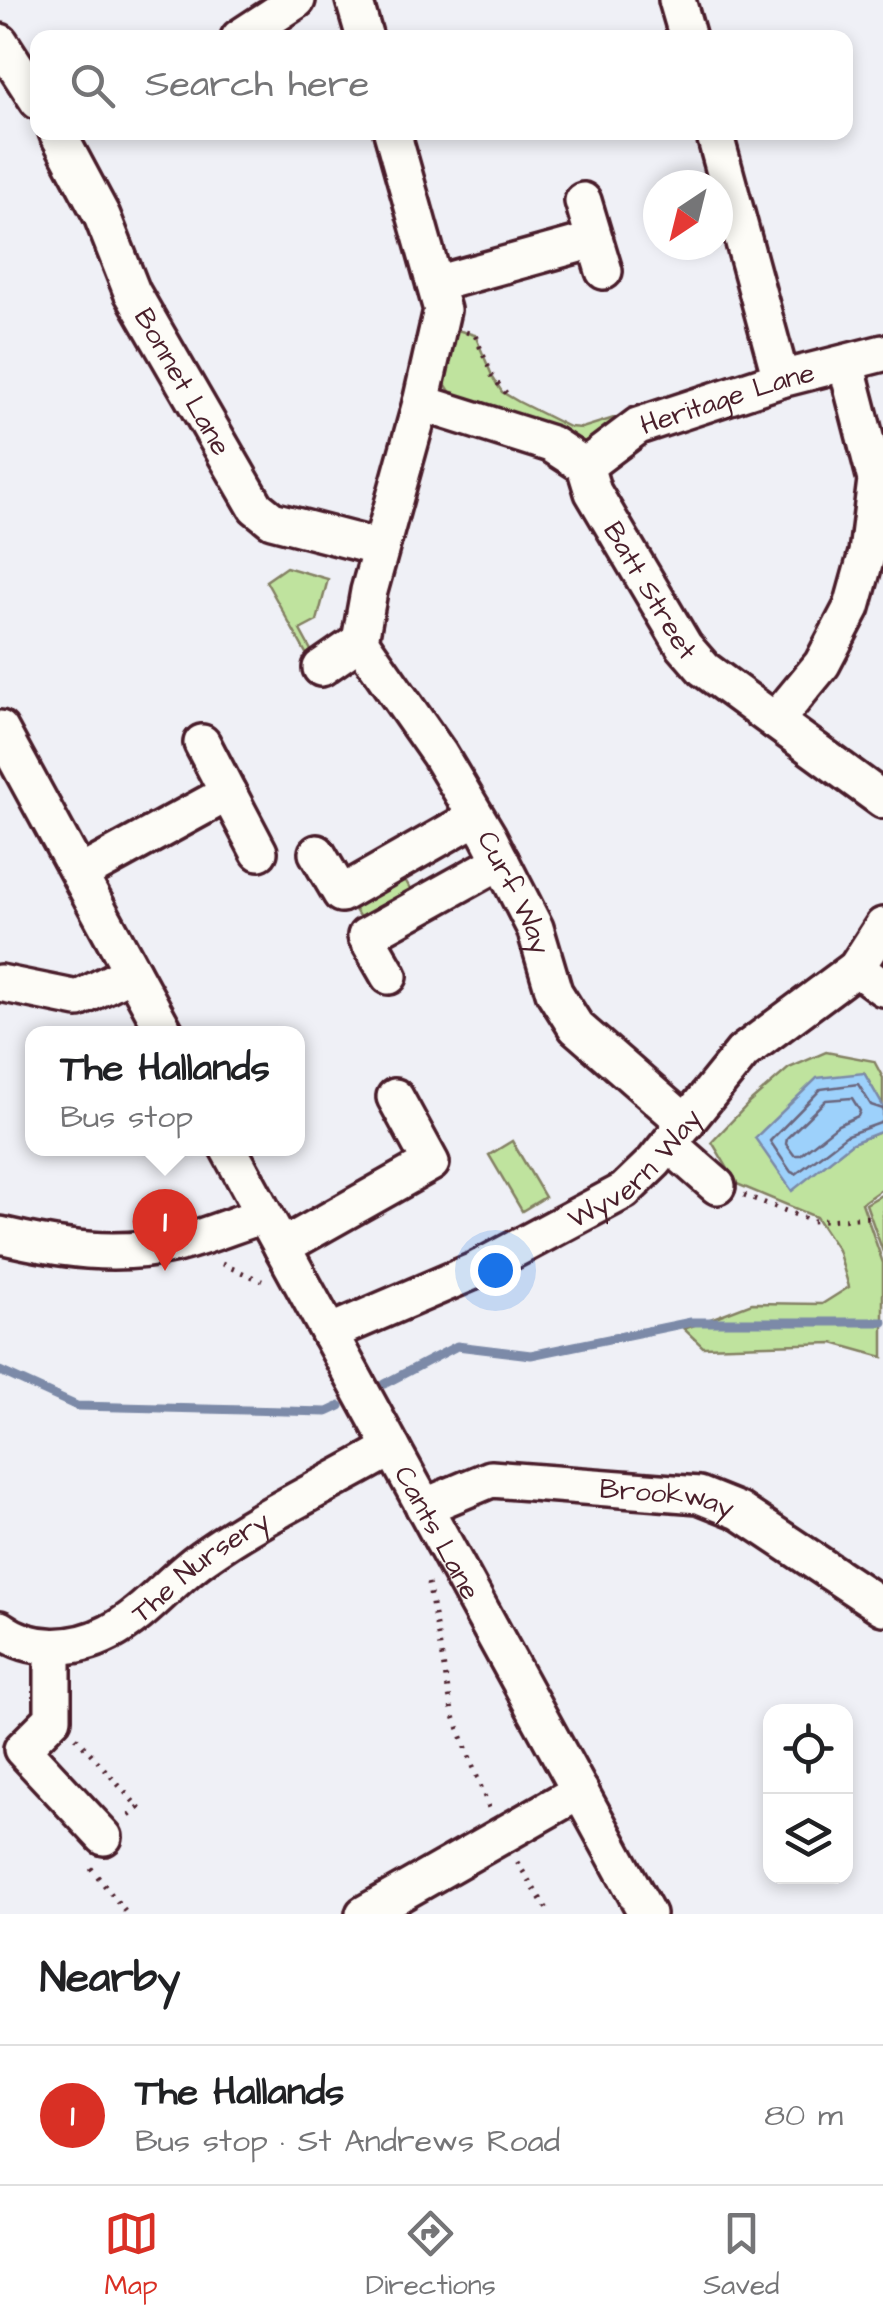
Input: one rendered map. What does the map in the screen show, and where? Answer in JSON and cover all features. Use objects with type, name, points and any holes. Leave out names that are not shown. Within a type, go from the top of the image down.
[{"type":"street","points":[[251,30],[298,0]]},
{"type":"street","points":[[354,0],[363,30]]},
{"type":"street","points":[[677,0],[686,30]]},
{"type":"street","points":[[0,42],[30,89]]},
{"type":"street","name":"Bonnet Lane","points":[[73,140],[132,292],[256,507],[272,520],[380,548]]},
{"type":"street","points":[[321,668],[360,641],[380,548],[440,326],[442,310],[394,140]]},
{"type":"street","points":[[716,140],[781,378]]},
{"type":"street","points":[[435,284],[599,255],[583,202]]},
{"type":"street","name":"Heritage Lane","points":[[585,466],[638,426],[781,378],[883,353]]},
{"type":"street","points":[[775,721],[822,664],[852,607],[868,553],[876,480],[846,363]]},
{"type":"street","points":[[421,403],[550,444],[585,466]]},
{"type":"street","name":"Batt Street","points":[[585,466],[592,492],[684,646],[704,669],[883,800]]},
{"type":"street","name":"Curf Way","points":[[360,641],[439,754],[501,861],[535,928],[554,992],[576,1028],[678,1133],[717,1186]]},
{"type":"street","points":[[0,729],[162,1026]]},
{"type":"street","points":[[202,743],[259,852]]},
{"type":"street","points":[[80,874],[228,793]]},
{"type":"street","points":[[317,853],[341,894],[476,817]]},
{"type":"street","points":[[389,976],[366,936],[501,861]]},
{"type":"street","name":"Wyvern Way","points":[[330,1333],[474,1271],[624,1192],[743,1052],[869,978],[883,926]]},
{"type":"street","points":[[0,983],[78,999],[132,972]]},
{"type":"street","points":[[282,1247],[431,1163],[395,1098]]},
{"type":"street","name":"Cants Lane","points":[[232,1156],[647,1914]]},
{"type":"street","points":[[0,1236],[53,1248],[108,1252],[175,1244],[264,1214]]},
{"type":"street","name":"The Nursery","points":[[53,1649],[107,1635],[141,1612],[207,1554],[392,1448]]},
{"type":"street","name":"Brookway","points":[[424,1507],[491,1479],[700,1495],[739,1511],[883,1607]]},
{"type":"street","points":[[0,1629],[14,1640],[53,1649],[53,1718],[22,1749],[104,1838]]},
{"type":"street","points":[[364,1914],[580,1791]]},
{"type":"path","points":[[440,326],[476,335],[493,378],[502,392],[519,402]]},
{"type":"path","points":[[717,1186],[812,1220],[871,1217]]},
{"type":"path","points":[[446,1547],[438,1553],[428,1573],[433,1625],[452,1711],[500,1836],[550,1914]]},
{"type":"green space","points":[[457,330],[475,335],[502,392],[569,427],[582,428],[630,413],[594,440],[580,442],[461,400],[444,382]]},
{"type":"green space","points":[[286,567],[328,579],[317,621],[300,630],[313,654],[308,657],[266,581]]},
{"type":"green space","points":[[403,876],[412,892],[362,921],[352,905]]},
{"type":"green space","points":[[826,1052],[874,1061],[883,1078],[883,1106],[864,1073],[792,1190],[852,1143],[883,1131],[883,1188],[862,1203],[883,1263],[883,1357],[833,1343],[703,1347],[684,1329],[752,1303],[822,1304],[849,1287],[838,1250],[816,1217],[737,1184],[712,1142],[789,1068]]},
{"type":"green space","points":[[512,1141],[545,1197],[522,1211],[489,1155]]},
{"type":"green space","points":[[883,1194],[883,1252],[866,1204]]},
{"type":"water","points":[[864,1073],[883,1106],[883,1131],[852,1143],[792,1191],[755,1138],[817,1078]]},
{"type":"waterway","points":[[384,1384],[457,1346],[531,1355],[691,1322],[883,1322]]},
{"type":"waterway","points":[[0,1371],[77,1406],[327,1412],[340,1406]]},
{"type":"place","name":"The Hallands","points":[[165,1271]]}]
